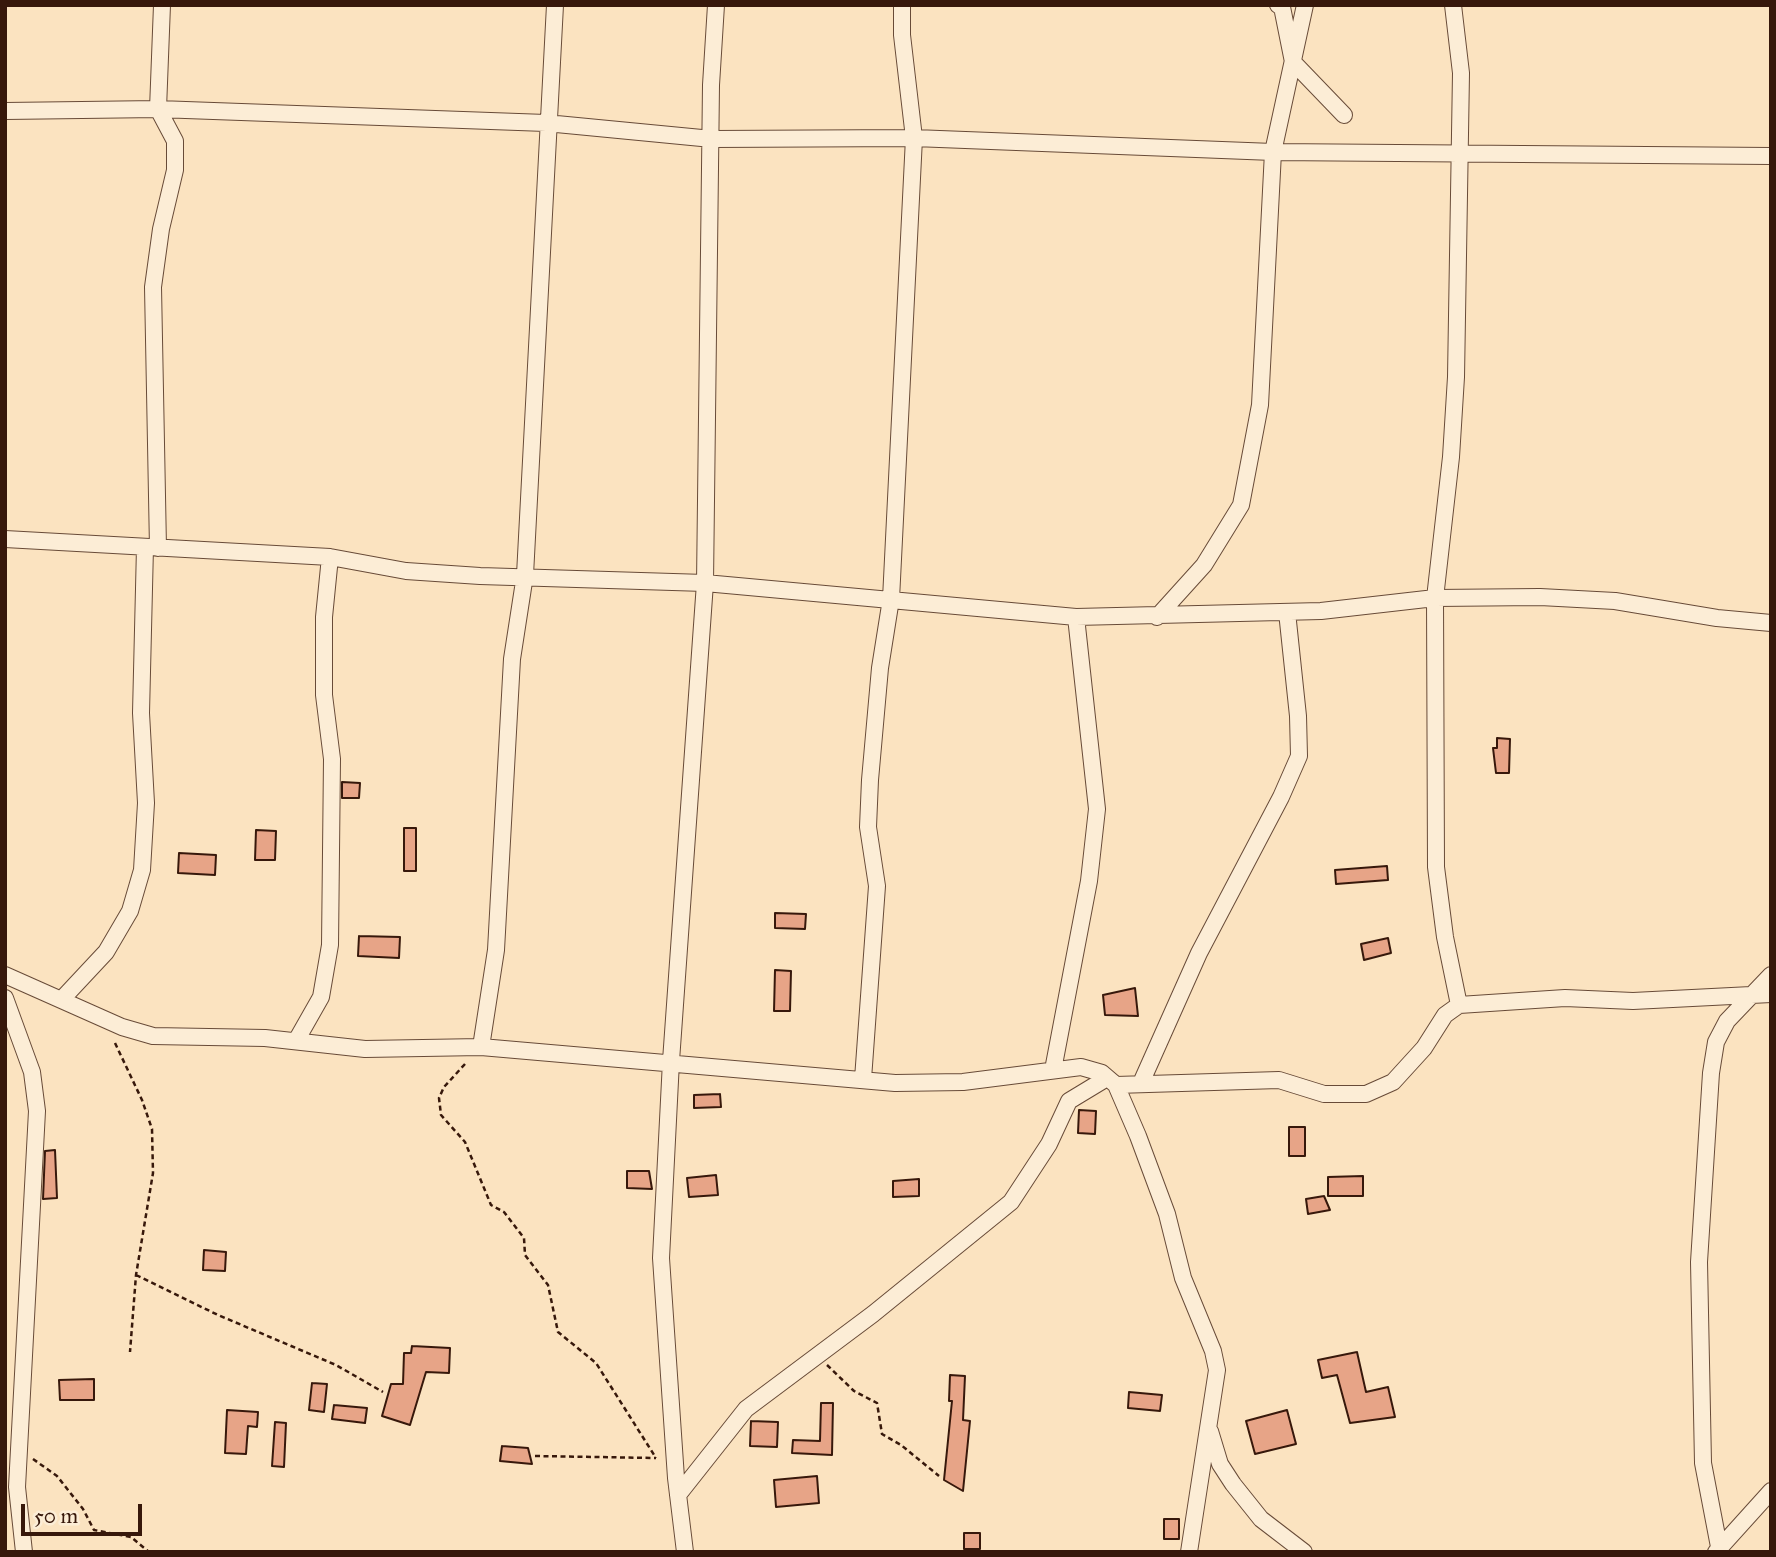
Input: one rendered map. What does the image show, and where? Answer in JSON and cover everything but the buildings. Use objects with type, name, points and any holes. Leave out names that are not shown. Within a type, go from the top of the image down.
[{"type":"street","points":[[62,998],[106,952],[130,911],[142,870],[146,803],[141,713],[152,548],[153,287],[161,229],[175,170],[174,141],[158,109],[162,5]]},
{"type":"street","points":[[481,1047],[496,950],[512,659],[525,575],[536,409],[546,123],[555,5]]},
{"type":"street","points":[[685,1552],[677,1486],[661,1258],[671,1061],[705,583],[711,85],[716,5]]},
{"type":"street","points":[[863,1079],[877,887],[868,827],[870,780],[880,668],[891,599],[914,138],[902,35],[902,5]]},
{"type":"street","points":[[1278,5],[1282,7],[1293,62],[1344,115]]},
{"type":"street","points":[[1157,617],[1203,565],[1241,505],[1261,405],[1273,152],[1305,5]]},
{"type":"street","points":[[1453,5],[1461,73],[1456,377],[1451,457],[1435,598],[1436,867],[1445,937],[1459,1005]]},
{"type":"street","points":[[5,111],[158,109],[546,123],[712,139],[914,138],[1273,152],[1771,156]]},
{"type":"street","points":[[5,539],[330,557],[407,571],[705,583],[1076,617],[1287,612],[1435,598],[1539,597],[1615,601],[1717,618],[1771,622]]},
{"type":"street","points":[[296,1041],[321,997],[330,945],[332,759],[324,682],[324,617],[330,557]]},
{"type":"street","points":[[1141,1083],[1199,953],[1281,797],[1299,756],[1298,716],[1287,612]]},
{"type":"street","points":[[1053,1070],[1089,881],[1097,809],[1076,617]]},
{"type":"street","points":[[5,975],[62,998],[122,1027],[153,1036],[296,1041],[365,1049],[481,1047],[931,1084],[1081,1067],[1111,1082],[1279,1080],[1324,1094],[1366,1094],[1393,1082],[1424,1048],[1445,1015],[1459,1005],[1565,998],[1633,1001],[1764,993]]},
{"type":"street","points":[[1718,1550],[1703,1463],[1699,1276],[1711,1073],[1716,1042],[1727,1021],[1764,993],[1771,975]]},
{"type":"street","points":[[5,999],[32,1072],[37,1111],[17,1487],[24,1552]]},
{"type":"street","points":[[677,1486],[747,1409],[1011,1202],[1049,1144],[1069,1101],[1111,1082]]},
{"type":"street","points":[[1111,1082],[1167,1214],[1183,1278],[1213,1351],[1217,1370],[1189,1552]]},
{"type":"street","points":[[1209,1411],[1210,1440],[1220,1464],[1233,1484],[1262,1518],[1304,1552]]},
{"type":"street","points":[[1718,1550],[1771,1492]]},
{"type":"path","points":[[114,1042],[142,1100],[152,1129],[153,1173],[136,1275],[130,1352]]},
{"type":"path","points":[[481,1047],[444,1087],[439,1098],[442,1115],[465,1142],[491,1205],[504,1213],[524,1238],[525,1255],[548,1285],[558,1332],[596,1363],[656,1458],[677,1486]]},
{"type":"path","points":[[136,1275],[336,1366],[383,1392]]},
{"type":"path","points":[[817,1356],[854,1391],[877,1403],[882,1434],[901,1445],[939,1476]]},
{"type":"path","points":[[19,1450],[57,1476],[83,1509],[93,1531],[131,1537],[149,1552]]},
{"type":"path","points":[[535,1456],[656,1458]]}]
